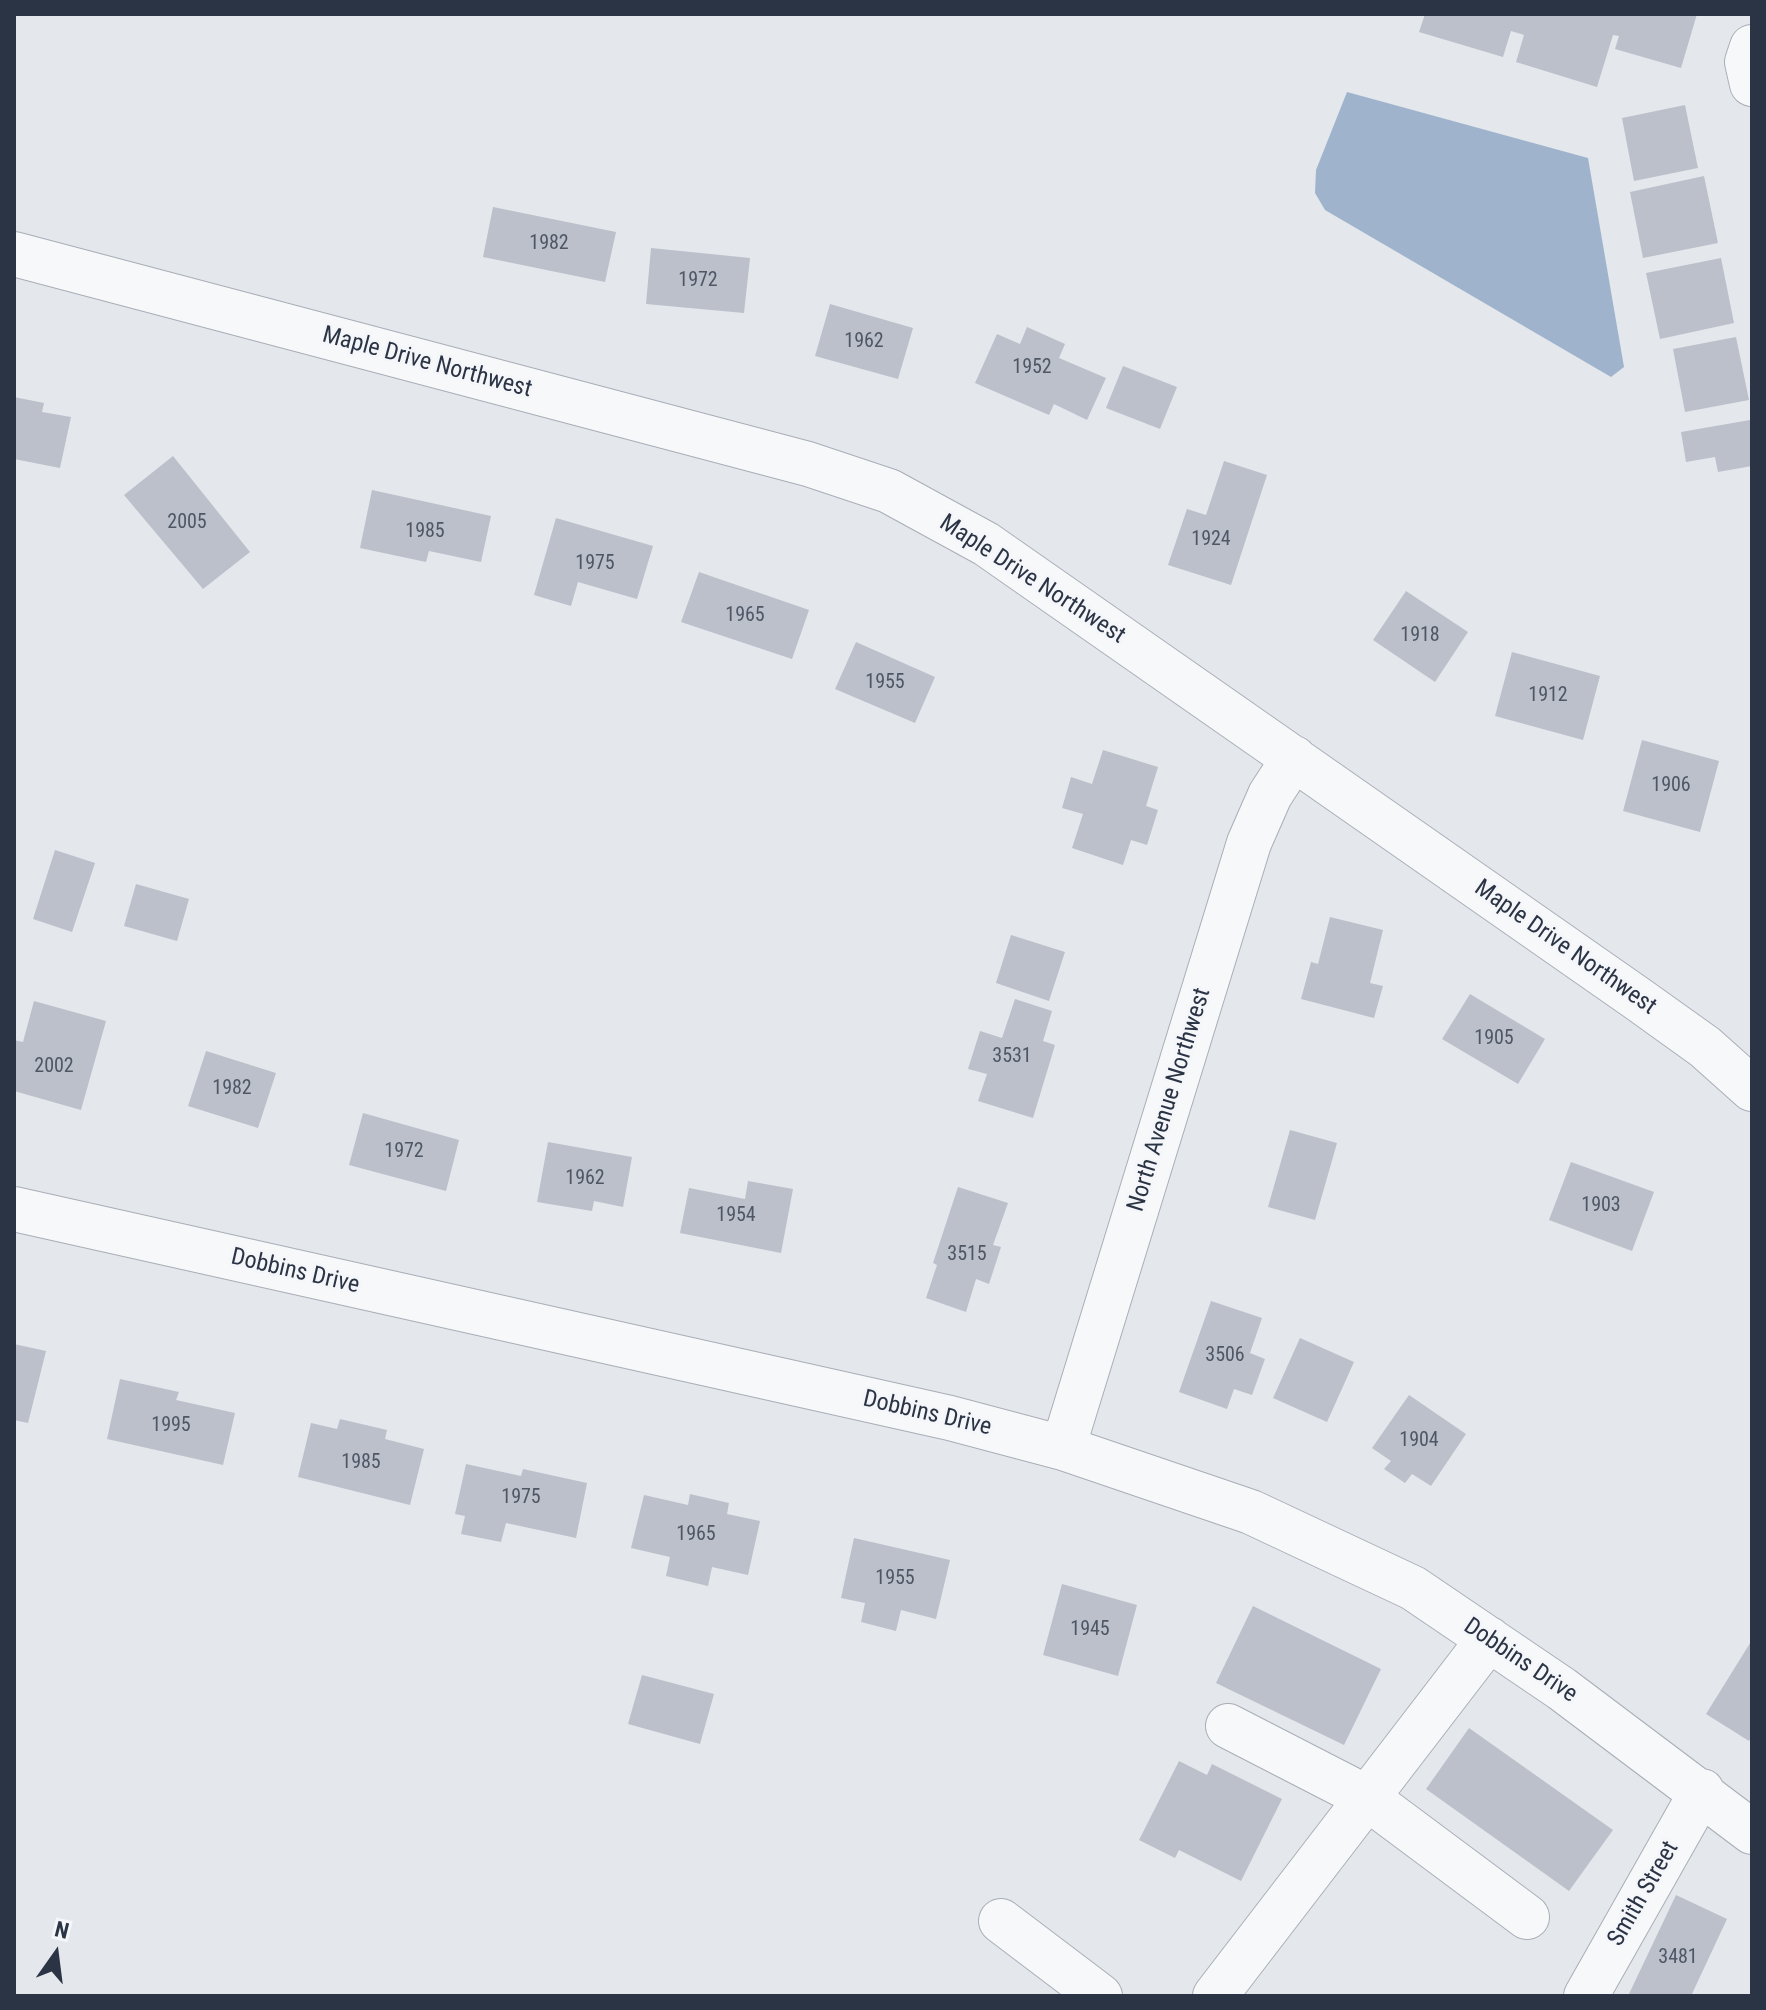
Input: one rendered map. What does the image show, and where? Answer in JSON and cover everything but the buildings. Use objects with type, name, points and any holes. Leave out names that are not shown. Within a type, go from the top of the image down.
[{"type":"street","points":[[1752,47],[1747,62],[1752,84]]},
{"type":"street","name":"Maple Drive Northwest","points":[[14,254],[792,460],[889,491],[986,544],[1705,1047],[1752,1089]]},
{"type":"street","name":"North Avenue Northwest","points":[[1063,1448],[1249,843],[1270,795],[1294,758]]},
{"type":"street","name":"Dobbins Drive","points":[[14,1209],[950,1418],[1063,1448],[1251,1512],[1413,1588],[1702,1791],[1752,1832]]},
{"type":"street","points":[[1215,1996],[1489,1639]]},
{"type":"street","points":[[1228,1726],[1366,1797],[1527,1917]]},
{"type":"street","name":"Smith Street","points":[[1586,1996],[1702,1791]]},
{"type":"street","points":[[1001,1921],[1100,1996]]},
{"type":"water","points":[[1347,92],[1588,158],[1624,367],[1611,377],[1325,210],[1315,193],[1316,170]]}]
